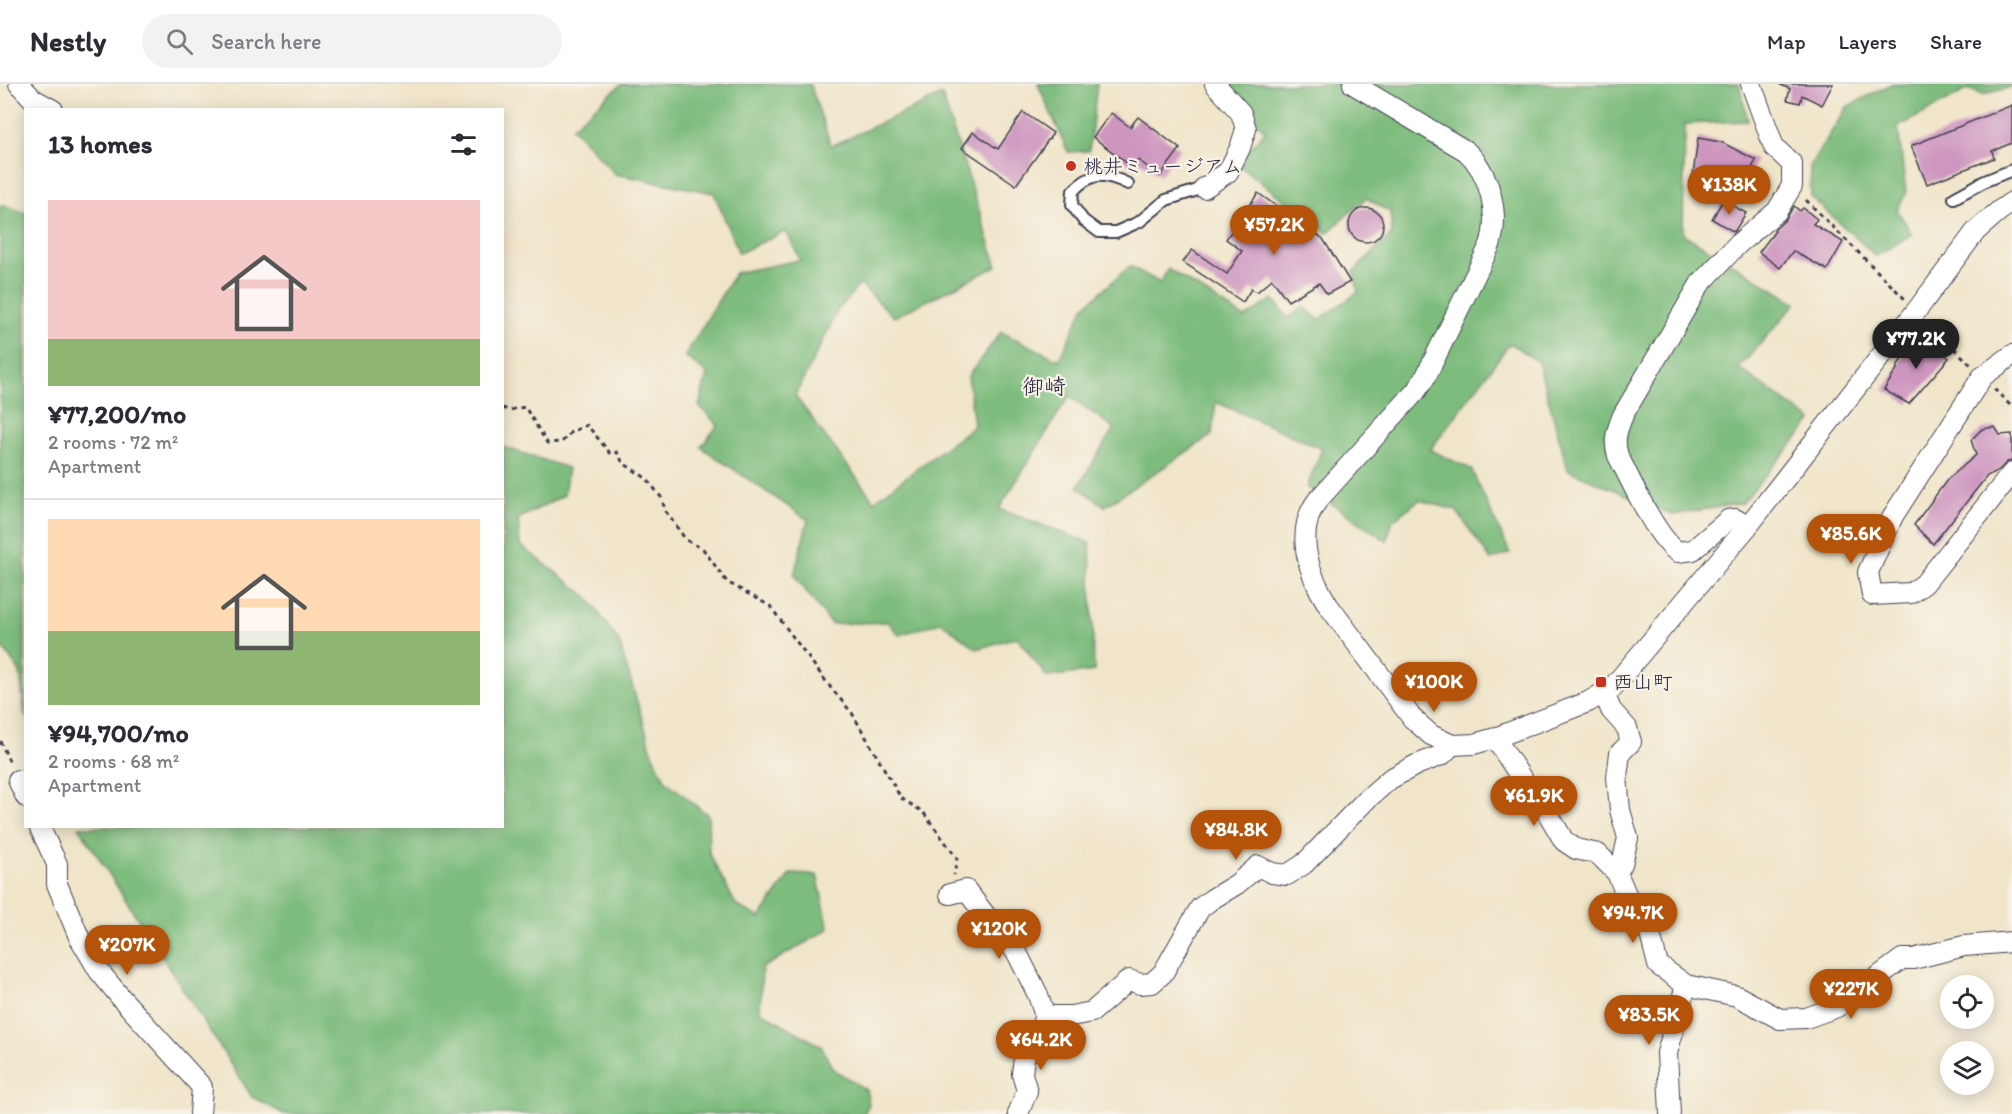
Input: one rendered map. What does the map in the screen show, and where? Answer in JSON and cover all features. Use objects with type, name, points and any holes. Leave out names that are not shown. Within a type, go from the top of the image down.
[{"type":"street","points":[[19,84],[33,99],[49,108]]},
{"type":"street","points":[[1204,188],[1228,172],[1240,148],[1246,129],[1241,113],[1215,84]]},
{"type":"street","points":[[1353,84],[1466,151],[1482,172],[1493,211],[1494,232],[1490,245],[1426,376],[1416,391],[1317,501],[1307,518],[1305,531],[1311,571],[1328,605],[1412,718],[1431,735],[1452,745],[1474,744],[1495,738],[1588,702],[1621,679],[1748,526],[1976,231],[1994,214],[2012,202]]},
{"type":"street","points":[[1748,526],[1735,519],[1728,520],[1693,550],[1678,552],[1670,547],[1660,534],[1618,456],[1615,433],[1623,415],[1700,284],[1738,244],[1777,211],[1792,186],[1792,164],[1774,147],[1751,84]]},
{"type":"street","points":[[2012,355],[1982,377],[1893,516],[1868,572],[1872,595],[1911,593],[1924,584],[2012,473]]},
{"type":"street","points":[[1604,693],[1611,710],[1627,728],[1631,742],[1620,753],[1618,769],[1620,810],[1628,838],[1622,864],[1617,873]]},
{"type":"street","points":[[1495,738],[1524,782],[1544,807],[1564,841],[1576,849],[1598,854],[1617,873],[1638,922],[1649,930],[1658,964],[1686,985],[1737,996],[1780,1019],[1806,1018],[1837,1007],[1902,959],[1913,959],[1964,946],[2012,942]]},
{"type":"street","points":[[1045,1016],[1071,1016],[1092,1012],[1129,980],[1140,984],[1152,983],[1163,973],[1200,908],[1237,884],[1258,866],[1272,873],[1287,875],[1304,864],[1389,779],[1442,755],[1452,745]]},
{"type":"street","points":[[40,828],[57,864],[57,884],[79,938],[99,970],[122,999],[202,1087],[200,1114]]},
{"type":"street","points":[[950,894],[966,890],[1007,939],[1018,955],[1038,995],[1045,1016],[1037,1038],[1024,1058],[1022,1074],[1027,1091],[1018,1114]]},
{"type":"street","points":[[1670,1114],[1666,1053],[1686,985]]},
{"type":"lane","points":[[1954,198],[2012,170]]},
{"type":"lane","points":[[1128,184],[1113,177],[1097,175],[1080,183],[1073,191],[1072,205],[1083,220],[1099,232],[1116,232],[1139,222],[1166,200],[1204,188]]},
{"type":"path","points":[[1792,186],[2012,407]]},
{"type":"path","points":[[504,409],[525,407],[547,443],[562,442],[572,432],[587,425],[610,453],[617,452],[623,463],[645,478],[661,497],[666,512],[686,540],[703,549],[727,582],[770,606],[831,688],[852,712],[901,798],[923,812],[957,858],[950,894]]},
{"type":"path","points":[[0,741],[22,788]]},
{"type":"green space","points":[[622,84],[810,84],[831,146],[942,95],[997,266],[894,317],[860,284],[838,310],[795,396],[874,501],[974,426],[968,376],[1001,332],[1059,360],[1084,307],[1130,266],[1160,283],[1168,269],[1245,318],[1273,299],[1288,318],[1304,307],[1319,320],[1358,292],[1354,271],[1392,234],[1390,212],[1366,198],[1327,233],[1237,164],[1265,131],[1224,84],[1739,84],[1748,121],[1685,124],[1683,234],[1796,303],[1739,368],[1812,421],[1742,503],[1673,515],[1568,470],[1538,362],[1510,343],[1430,450],[1471,469],[1510,553],[1491,560],[1456,510],[1419,500],[1392,521],[1387,541],[1307,487],[1322,449],[1216,402],[1212,435],[1105,506],[1078,487],[1114,428],[1069,396],[999,509],[1090,543],[1094,671],[1047,677],[1017,637],[977,649],[941,622],[899,635],[888,622],[831,624],[794,575],[808,520],[701,447],[718,425],[699,406],[707,374],[685,356],[735,273],[800,260],[786,231],[739,253],[714,193],[615,174],[572,127]]},
{"type":"green space","points":[[1038,84],[1097,84],[1089,151],[1068,152]]},
{"type":"green space","points":[[1891,84],[2012,84],[2012,87],[1982,95],[1969,89],[1898,127],[1906,193],[1897,210],[1912,234],[1876,256],[1811,197],[1810,166],[1847,107]]},
{"type":"green space","points":[[0,206],[24,212],[24,709],[20,672],[0,644]]},
{"type":"green space","points":[[504,447],[568,468],[564,495],[518,519],[520,545],[588,597],[619,642],[654,758],[666,781],[708,815],[709,853],[736,905],[760,918],[790,874],[817,875],[829,929],[762,968],[760,1011],[821,1046],[833,1069],[866,1090],[869,1104],[864,1114],[284,1114],[252,1097],[80,828],[504,828]]},
{"type":"building","points":[[1779,84],[1833,84],[1822,105],[1802,95],[1800,103],[1787,100],[1790,89]]},
{"type":"building","points":[[2012,105],[2012,143],[1992,151],[1994,158],[1927,184],[1911,146]]},
{"type":"building","points":[[1023,112],[1053,133],[1016,185],[962,148],[973,132],[998,149]]},
{"type":"building","points":[[1111,113],[1130,127],[1138,117],[1180,149],[1160,176],[1138,160],[1132,167],[1093,137]]},
{"type":"building","points":[[1698,138],[1721,142],[1756,160],[1741,191],[1692,183]]},
{"type":"building","points":[[1258,193],[1323,239],[1350,282],[1327,294],[1319,283],[1288,301],[1272,279],[1257,292],[1251,289],[1243,302],[1183,262],[1192,250],[1227,274],[1242,251],[1226,239]]},
{"type":"building","points":[[1723,200],[1746,213],[1734,232],[1712,219]]},
{"type":"building","points":[[1794,206],[1800,211],[1803,208],[1817,219],[1813,224],[1843,242],[1827,270],[1793,251],[1780,268],[1759,252]]},
{"type":"building","points":[[1366,208],[1378,213],[1383,225],[1378,237],[1366,242],[1354,237],[1349,225],[1354,213]]},
{"type":"building","points":[[1923,333],[1949,358],[1909,404],[1884,390],[1899,363]]},
{"type":"building","points":[[1995,427],[2000,435],[2012,434],[2012,461],[1987,476],[1933,544],[1914,525],[1947,480],[1976,455],[1971,440],[1982,429]]},
{"type":"place","name":"桃井ミュージアム","points":[[1071,166]]},
{"type":"place","name":"西山町","points":[[1601,682]]},
{"type":"district","name":"御崎","points":[[1044,386]]}]
